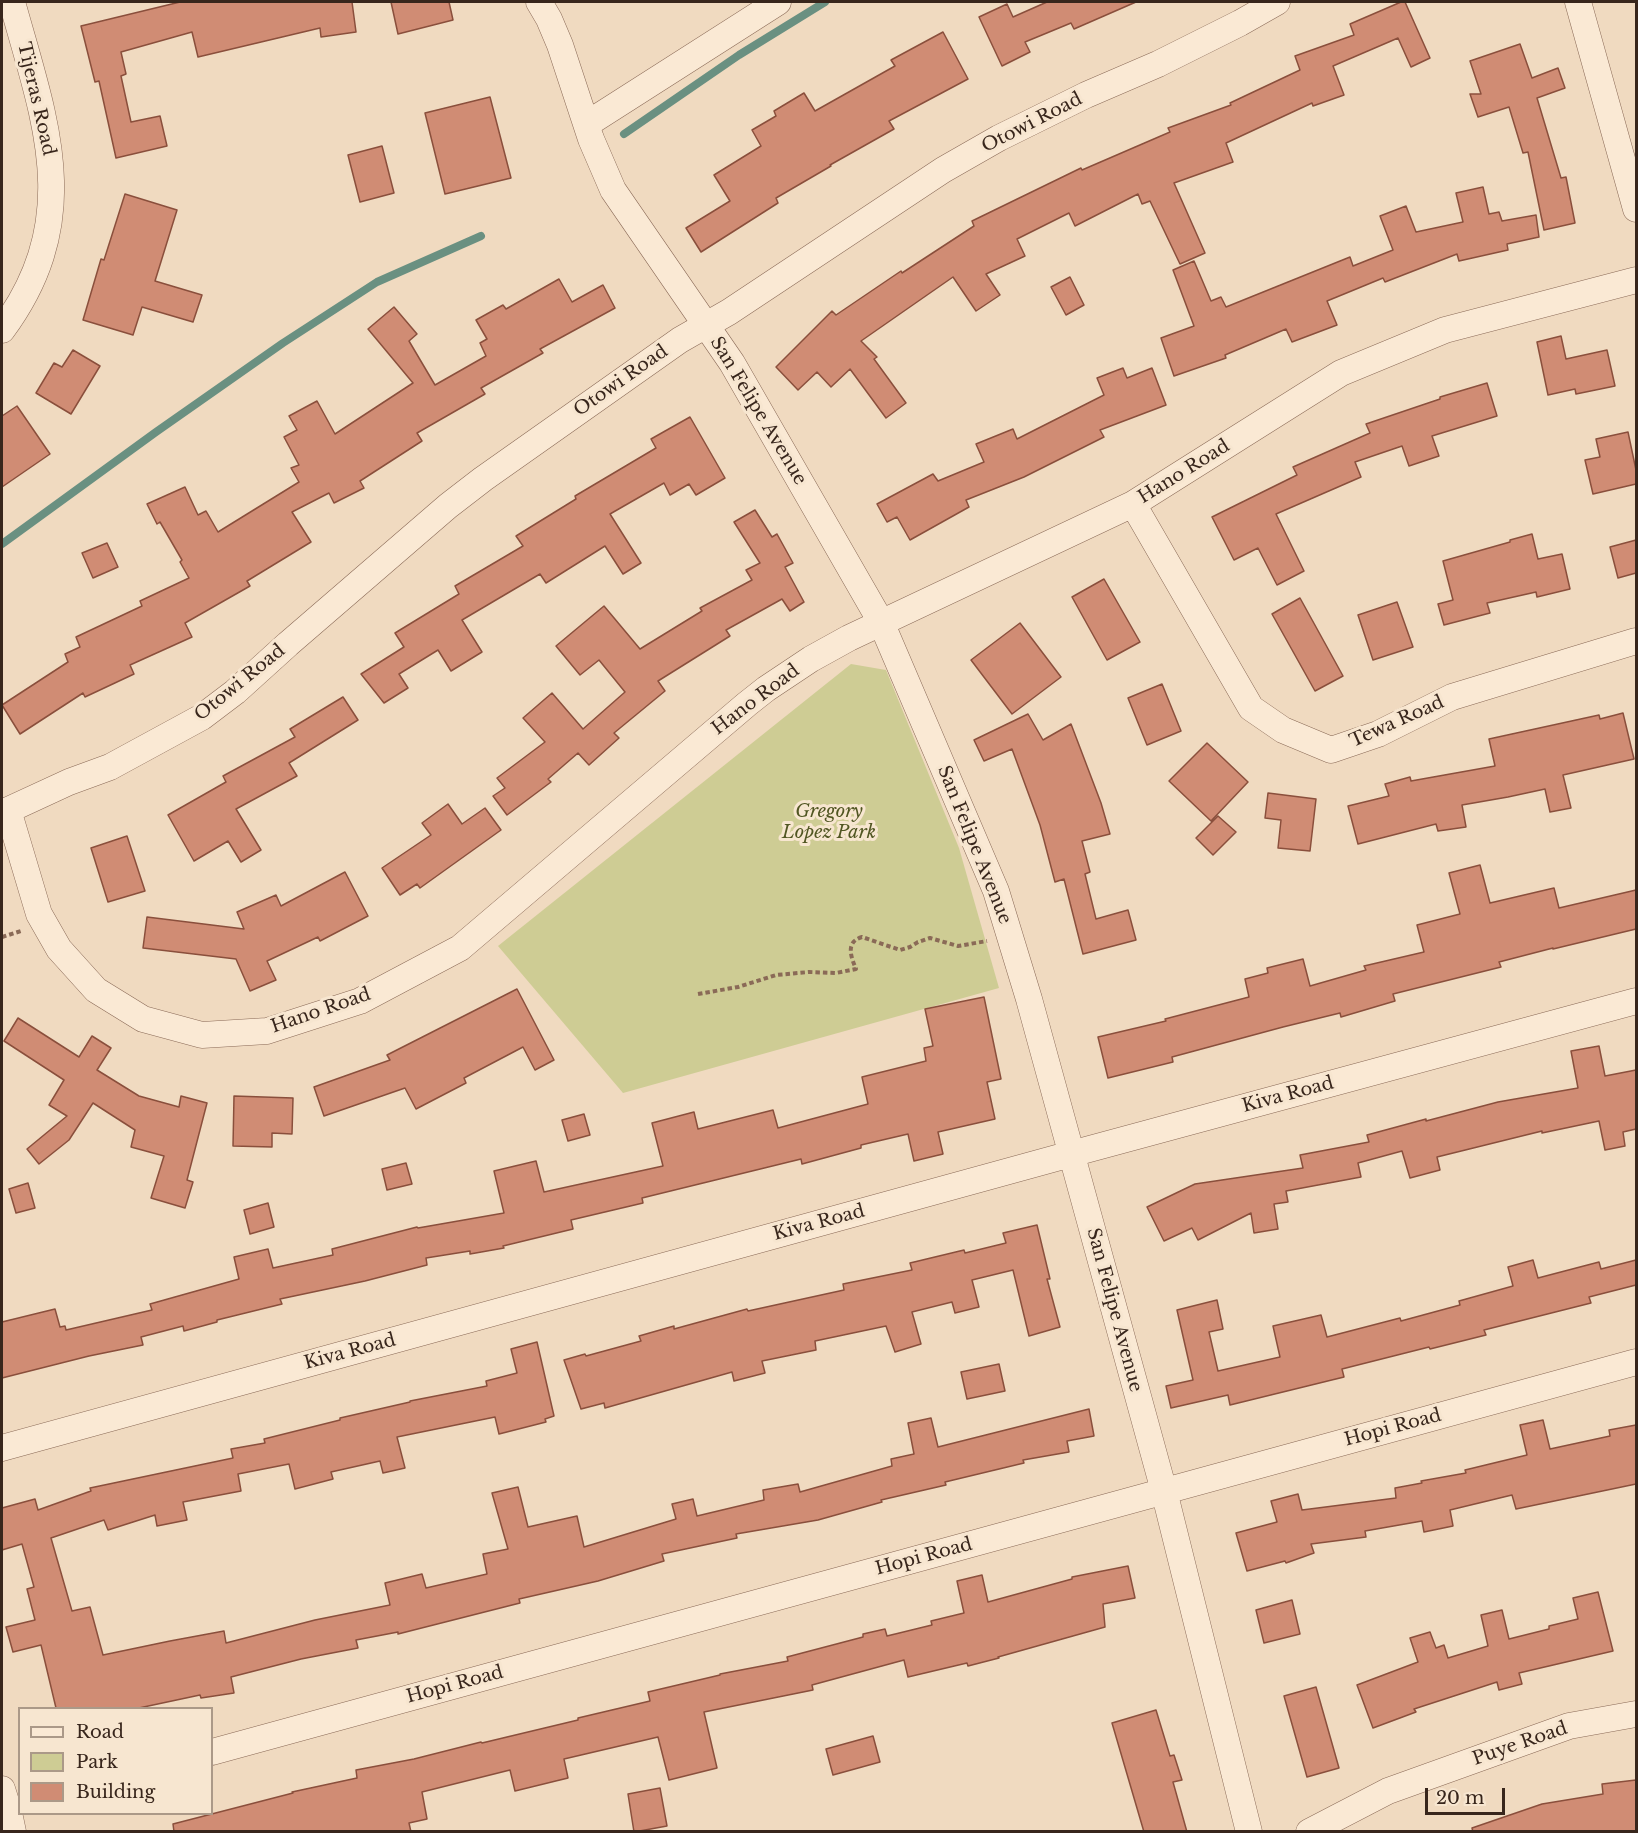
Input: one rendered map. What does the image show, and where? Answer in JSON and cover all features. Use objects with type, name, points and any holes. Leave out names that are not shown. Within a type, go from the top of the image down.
[{"type":"street","name":"Tijeras Road","points":[[2,330],[16,310],[35,270],[51,206],[47,133],[12,2]]},
{"type":"street","name":"San Felipe Avenue","points":[[539,2],[560,45],[586,124],[613,190],[732,363],[881,622],[996,891],[1029,999],[1164,1491],[1249,1832]]},
{"type":"street","points":[[586,124],[778,2]]},
{"type":"street","name":"Otowi Road","points":[[5,811],[69,782],[110,767],[202,717],[235,692],[448,506],[548,432],[680,340],[706,326],[943,170],[999,138],[1086,95],[1158,64],[1277,2]]},
{"type":"street","points":[[1578,2],[1636,209]]},
{"type":"street","name":"Hano Road","points":[[5,811],[39,914],[59,949],[96,990],[143,1019],[202,1035],[267,1031],[360,1001],[460,948],[766,689],[811,659],[881,622],[1133,504],[1341,373],[1445,330],[1636,280]]},
{"type":"street","name":"Tewa Road","points":[[1133,504],[1251,708],[1283,730],[1331,750],[1378,734],[1452,697],[1636,641]]},
{"type":"street","name":"Kiva Road","points":[[2,1448],[1636,1001]]},
{"type":"street","name":"Hopi Road","points":[[213,1752],[1636,1362]]},
{"type":"street","name":"Puye Road","points":[[1309,1832],[1399,1787],[1569,1726],[1636,1714]]},
{"type":"path","points":[[2,937],[23,930]]},
{"type":"path","points":[[698,994],[738,987],[776,975],[809,972],[836,973],[856,969],[850,953],[850,945],[862,937],[900,950],[930,938],[958,946],[993,939]]},
{"type":"green space","name":"Gregory Lopez Park","points":[[851,664],[886,670],[959,848],[999,988],[623,1093],[498,946]]},
{"type":"building","points":[[180,2],[352,2],[356,32],[321,37],[320,28],[198,57],[192,32],[121,52],[126,74],[121,76],[131,122],[160,116],[167,146],[116,158],[99,81],[95,82],[81,26]]},
{"type":"building","points":[[391,2],[449,2],[453,20],[398,34]]},
{"type":"building","points":[[1047,2],[1136,2],[1074,29],[1071,23],[1025,42],[1030,52],[1002,66],[979,17],[1007,4],[1013,17]]},
{"type":"building","points":[[1405,2],[1430,58],[1411,67],[1398,38],[1333,66],[1344,95],[1313,106],[1312,103],[1226,143],[1233,162],[1174,183],[1205,253],[1180,264],[1150,201],[1142,204],[1138,194],[1075,226],[1069,213],[1017,239],[1025,256],[986,274],[1000,295],[976,311],[953,277],[861,341],[877,357],[874,359],[906,403],[886,418],[850,369],[831,387],[817,372],[798,390],[776,367],[832,311],[836,315],[901,271],[902,273],[974,226],[972,221],[1081,168],[1082,170],[1170,132],[1168,128],[1231,105],[1230,103],[1300,70],[1295,56],[1354,35],[1350,24]]},
{"type":"building","points":[[943,32],[968,79],[889,121],[894,129],[776,198],[778,203],[701,252],[686,228],[730,201],[714,175],[761,146],[752,130],[776,116],[774,111],[804,93],[815,111],[895,66],[891,60]]},
{"type":"building","points":[[1520,44],[1532,78],[1558,68],[1565,88],[1537,98],[1561,178],[1566,177],[1575,223],[1544,230],[1528,152],[1523,153],[1509,107],[1478,117],[1470,94],[1481,94],[1470,61]]},
{"type":"building","points":[[490,97],[511,178],[445,194],[425,113]]},
{"type":"building","points":[[382,146],[394,193],[360,202],[348,155]]},
{"type":"building","points":[[1483,187],[1489,214],[1499,212],[1502,221],[1536,215],[1539,237],[1507,244],[1508,250],[1459,261],[1457,254],[1385,282],[1383,278],[1327,301],[1337,325],[1292,342],[1286,329],[1225,355],[1226,358],[1174,376],[1161,338],[1194,326],[1173,270],[1194,261],[1211,301],[1221,297],[1226,307],[1350,257],[1353,266],[1393,250],[1380,216],[1406,206],[1416,232],[1463,222],[1456,193]]},
{"type":"building","points":[[125,194],[177,210],[155,281],[202,295],[193,322],[142,307],[133,335],[83,320],[101,259],[104,260]]},
{"type":"building","points":[[1070,277],[1084,305],[1066,315],[1051,287]]},
{"type":"building","points":[[559,279],[572,302],[603,285],[615,308],[540,349],[543,353],[481,388],[485,394],[417,433],[422,441],[360,481],[364,488],[334,503],[329,493],[292,512],[311,542],[247,581],[250,586],[185,623],[192,637],[130,665],[134,674],[85,697],[83,693],[20,734],[2,705],[68,662],[65,654],[80,647],[76,637],[142,606],[140,601],[189,578],[180,562],[182,560],[160,522],[157,524],[147,504],[185,487],[198,515],[206,511],[218,532],[299,482],[291,468],[299,465],[284,437],[297,430],[289,416],[317,401],[335,434],[413,383],[368,329],[394,307],[417,334],[409,341],[435,385],[486,356],[480,343],[487,339],[476,320],[503,305],[506,309]]},
{"type":"building","points":[[1561,336],[1566,359],[1607,350],[1615,386],[1576,394],[1575,389],[1548,395],[1537,342]]},
{"type":"building","points":[[73,350],[100,366],[71,414],[36,393],[54,363],[62,367]]},
{"type":"building","points":[[1123,368],[1127,378],[1152,368],[1166,405],[1100,430],[1104,437],[1024,477],[966,500],[969,507],[910,540],[897,517],[887,522],[877,504],[933,474],[938,481],[984,462],[976,444],[1013,429],[1017,439],[1104,395],[1097,378]]},
{"type":"building","points":[[1487,383],[1497,416],[1432,436],[1439,456],[1409,466],[1402,446],[1355,462],[1361,477],[1276,514],[1304,571],[1277,585],[1258,548],[1234,560],[1212,517],[1297,475],[1293,467],[1370,433],[1366,424],[1440,399],[1440,397]]},
{"type":"building","points":[[17,406],[50,454],[2,487],[2,416]]},
{"type":"building","points":[[690,417],[725,478],[696,495],[689,484],[670,495],[664,483],[610,514],[641,563],[623,574],[605,546],[546,583],[540,574],[462,620],[482,652],[451,671],[438,650],[399,674],[408,688],[384,703],[361,674],[404,647],[395,633],[459,594],[455,586],[523,546],[516,536],[576,499],[575,496],[656,448],[651,439]]},
{"type":"building","points":[[1628,432],[1636,470],[1636,484],[1593,494],[1585,460],[1600,457],[1596,439]]},
{"type":"building","points":[[755,510],[772,537],[777,534],[793,563],[785,567],[804,602],[790,611],[782,599],[726,630],[730,636],[658,681],[665,691],[614,733],[619,738],[589,765],[578,753],[548,779],[551,782],[507,815],[493,796],[505,788],[497,778],[545,742],[523,718],[552,693],[583,729],[625,692],[599,660],[580,675],[556,646],[604,606],[640,649],[702,611],[700,608],[752,580],[746,570],[760,563],[734,522]]},
{"type":"building","points":[[1532,534],[1538,559],[1562,554],[1570,589],[1537,597],[1536,592],[1487,603],[1490,613],[1444,625],[1438,604],[1453,600],[1443,561]]},
{"type":"building","points":[[1636,540],[1636,573],[1618,578],[1610,547]]},
{"type":"building","points":[[107,543],[118,567],[93,578],[82,553]]},
{"type":"building","points":[[1104,579],[1140,642],[1107,660],[1072,597]]},
{"type":"building","points":[[1300,598],[1343,676],[1315,691],[1272,614]]},
{"type":"building","points":[[1397,602],[1413,647],[1373,660],[1358,615]]},
{"type":"building","points":[[1020,623],[1061,677],[1012,714],[971,660]]},
{"type":"building","points":[[1162,684],[1181,731],[1147,745],[1128,698]]},
{"type":"building","points":[[343,697],[358,720],[289,763],[297,776],[236,809],[261,850],[241,862],[228,841],[194,861],[168,815],[226,782],[223,776],[295,737],[290,729]]},
{"type":"building","points":[[1623,713],[1634,759],[1563,775],[1571,808],[1550,812],[1545,789],[1462,805],[1466,827],[1438,831],[1436,824],[1358,844],[1348,806],[1389,796],[1385,784],[1410,777],[1411,781],[1495,766],[1489,739],[1599,715],[1600,719]]},
{"type":"building","points":[[1028,714],[1043,740],[1071,724],[1101,803],[1110,834],[1082,841],[1090,872],[1085,874],[1096,919],[1128,910],[1136,940],[1083,954],[1064,879],[1055,882],[1040,825],[1012,749],[984,761],[974,740]]},
{"type":"building","points":[[1207,743],[1248,782],[1211,821],[1169,781]]},
{"type":"building","points":[[1268,793],[1316,799],[1310,851],[1278,848],[1281,820],[1265,818]]},
{"type":"building","points":[[448,804],[462,824],[485,808],[501,830],[420,888],[417,884],[400,895],[382,868],[431,835],[422,823]]},
{"type":"building","points":[[1218,816],[1236,832],[1213,855],[1196,838]]},
{"type":"building","points":[[127,836],[145,891],[108,902],[91,848]]},
{"type":"building","points":[[1480,865],[1490,903],[1554,888],[1559,908],[1636,890],[1636,929],[1499,962],[1501,967],[1393,994],[1395,1001],[1341,1017],[1340,1013],[1283,1027],[1172,1057],[1173,1062],[1108,1078],[1098,1037],[1166,1021],[1165,1019],[1249,997],[1245,979],[1268,973],[1267,968],[1303,959],[1310,986],[1366,970],[1364,966],[1424,952],[1417,925],[1460,914],[1449,873]]},
{"type":"building","points":[[345,872],[368,916],[320,941],[318,937],[267,961],[276,980],[250,991],[236,959],[143,948],[147,917],[244,929],[237,912],[276,895],[281,906]]},
{"type":"building","points":[[517,989],[554,1060],[535,1070],[523,1047],[464,1078],[466,1083],[416,1109],[405,1088],[324,1116],[314,1087],[390,1060],[387,1055]]},
{"type":"building","points":[[984,997],[1001,1079],[987,1082],[995,1119],[938,1132],[943,1154],[914,1161],[908,1134],[861,1145],[861,1148],[802,1164],[801,1159],[642,1198],[643,1203],[571,1220],[573,1229],[503,1246],[504,1248],[426,1258],[427,1265],[280,1299],[282,1304],[217,1320],[217,1322],[184,1331],[183,1326],[141,1337],[143,1345],[2,1378],[2,1322],[55,1309],[60,1327],[65,1326],[66,1330],[152,1310],[150,1304],[239,1279],[234,1257],[268,1249],[273,1268],[333,1255],[332,1249],[417,1227],[504,1213],[494,1171],[536,1161],[544,1192],[663,1166],[652,1123],[694,1112],[698,1129],[773,1110],[778,1128],[868,1104],[862,1077],[926,1061],[924,1048],[933,1046],[925,1009]]},
{"type":"building","points":[[18,1018],[79,1057],[92,1036],[111,1048],[97,1070],[139,1096],[179,1107],[181,1096],[207,1103],[187,1180],[193,1182],[185,1208],[151,1198],[164,1156],[131,1147],[135,1130],[93,1103],[69,1140],[39,1164],[27,1149],[67,1116],[49,1105],[64,1080],[4,1041]]},
{"type":"building","points":[[1599,1046],[1605,1076],[1636,1070],[1636,1129],[1623,1132],[1625,1146],[1605,1150],[1599,1121],[1542,1133],[1542,1131],[1437,1157],[1440,1170],[1410,1178],[1402,1151],[1358,1163],[1361,1177],[1286,1191],[1288,1202],[1274,1204],[1278,1229],[1254,1233],[1251,1213],[1198,1240],[1192,1228],[1164,1241],[1147,1207],[1195,1184],[1303,1168],[1300,1155],[1369,1142],[1367,1135],[1498,1102],[1578,1088],[1571,1051]]},
{"type":"building","points":[[234,1096],[293,1098],[292,1134],[272,1133],[272,1147],[233,1146]]},
{"type":"building","points":[[584,1114],[590,1135],[568,1141],[562,1120]]},
{"type":"building","points":[[406,1163],[412,1184],[387,1190],[382,1169]]},
{"type":"building","points":[[28,1183],[35,1208],[16,1213],[9,1189]]},
{"type":"building","points":[[268,1203],[274,1227],[250,1234],[244,1210]]},
{"type":"building","points":[[1037,1225],[1050,1279],[1047,1279],[1060,1327],[1029,1336],[1013,1270],[972,1280],[979,1307],[955,1313],[952,1302],[912,1312],[921,1344],[895,1352],[886,1326],[815,1341],[816,1350],[762,1361],[765,1373],[734,1381],[732,1372],[605,1408],[604,1403],[581,1409],[564,1360],[641,1341],[639,1336],[674,1326],[674,1329],[747,1309],[748,1311],[844,1290],[843,1284],[912,1270],[910,1263],[1006,1243],[1003,1233]]},
{"type":"building","points":[[1533,1260],[1538,1278],[1599,1262],[1601,1269],[1636,1260],[1636,1285],[1589,1297],[1591,1303],[1484,1330],[1486,1335],[1342,1369],[1344,1377],[1230,1405],[1228,1395],[1171,1408],[1166,1386],[1193,1380],[1177,1310],[1217,1300],[1223,1329],[1209,1332],[1218,1371],[1280,1357],[1273,1326],[1321,1315],[1327,1337],[1400,1318],[1401,1321],[1460,1305],[1459,1301],[1513,1286],[1508,1267]]},
{"type":"building","points":[[537,1342],[554,1416],[545,1419],[546,1422],[499,1434],[495,1417],[397,1437],[405,1468],[383,1473],[380,1461],[331,1472],[333,1479],[295,1489],[289,1464],[238,1474],[241,1491],[183,1502],[187,1520],[157,1526],[155,1515],[108,1530],[104,1520],[51,1538],[72,1611],[90,1607],[103,1655],[224,1631],[226,1643],[315,1620],[390,1605],[385,1583],[422,1574],[426,1588],[487,1574],[483,1554],[508,1549],[492,1493],[518,1487],[528,1527],[577,1516],[584,1547],[676,1519],[672,1504],[693,1499],[697,1516],[764,1500],[763,1490],[798,1484],[800,1492],[892,1466],[891,1459],[914,1454],[908,1423],[931,1418],[938,1447],[1089,1409],[1094,1436],[1067,1441],[1069,1452],[1023,1460],[1024,1463],[945,1482],[946,1485],[881,1500],[882,1502],[818,1520],[736,1534],[737,1538],[662,1554],[664,1561],[598,1581],[519,1599],[520,1603],[398,1634],[398,1632],[356,1640],[358,1648],[301,1659],[231,1677],[234,1693],[201,1698],[200,1695],[144,1707],[56,1707],[41,1645],[13,1652],[6,1627],[35,1620],[27,1589],[34,1587],[22,1544],[2,1550],[2,1508],[35,1499],[38,1510],[91,1491],[90,1488],[233,1458],[231,1449],[265,1443],[264,1439],[340,1420],[340,1418],[487,1386],[486,1381],[517,1373],[511,1349]]},
{"type":"building","points":[[999,1364],[1005,1391],[967,1399],[961,1372]]},
{"type":"building","points":[[1543,1420],[1550,1449],[1610,1436],[1609,1430],[1636,1425],[1636,1484],[1516,1509],[1512,1495],[1450,1510],[1453,1526],[1424,1532],[1422,1521],[1365,1531],[1366,1537],[1311,1544],[1314,1553],[1286,1563],[1285,1561],[1247,1571],[1236,1533],[1277,1522],[1271,1501],[1298,1494],[1302,1510],[1396,1498],[1395,1488],[1466,1473],[1465,1470],[1527,1455],[1520,1425]]},
{"type":"building","points":[[1128,1566],[1135,1598],[1103,1604],[1105,1627],[999,1658],[908,1677],[904,1660],[812,1685],[813,1690],[704,1712],[717,1768],[669,1780],[658,1737],[564,1759],[568,1778],[515,1791],[510,1770],[422,1792],[427,1819],[409,1823],[411,1832],[174,1832],[173,1824],[292,1792],[357,1778],[356,1770],[414,1759],[650,1701],[648,1692],[720,1674],[788,1661],[787,1657],[863,1637],[863,1634],[885,1629],[887,1636],[932,1625],[931,1621],[964,1613],[957,1581],[982,1575],[988,1602],[1072,1579],[1072,1577]]},
{"type":"building","points":[[1598,1592],[1613,1651],[1519,1673],[1522,1684],[1499,1690],[1497,1682],[1414,1709],[1416,1712],[1373,1728],[1357,1685],[1418,1662],[1410,1638],[1430,1632],[1436,1648],[1444,1645],[1448,1658],[1488,1646],[1481,1615],[1502,1610],[1509,1639],[1578,1619],[1573,1598]]},
{"type":"building","points":[[1292,1600],[1300,1634],[1264,1643],[1256,1610]]},
{"type":"building","points":[[1316,1687],[1339,1768],[1307,1777],[1284,1696]]},
{"type":"building","points":[[1156,1710],[1170,1756],[1174,1755],[1182,1780],[1173,1782],[1187,1832],[1144,1832],[1112,1723]]},
{"type":"building","points":[[873,1736],[880,1762],[833,1775],[826,1749]]},
{"type":"building","points":[[1636,1780],[1636,1832],[1473,1832],[1472,1828],[1542,1804],[1603,1794],[1602,1784]]},
{"type":"building","points":[[660,1788],[667,1826],[634,1832],[628,1794]]},
{"type":"waterway","points":[[624,134],[739,55],[825,2]]},
{"type":"waterway","points":[[2,544],[283,343],[377,282],[481,236]]}]
